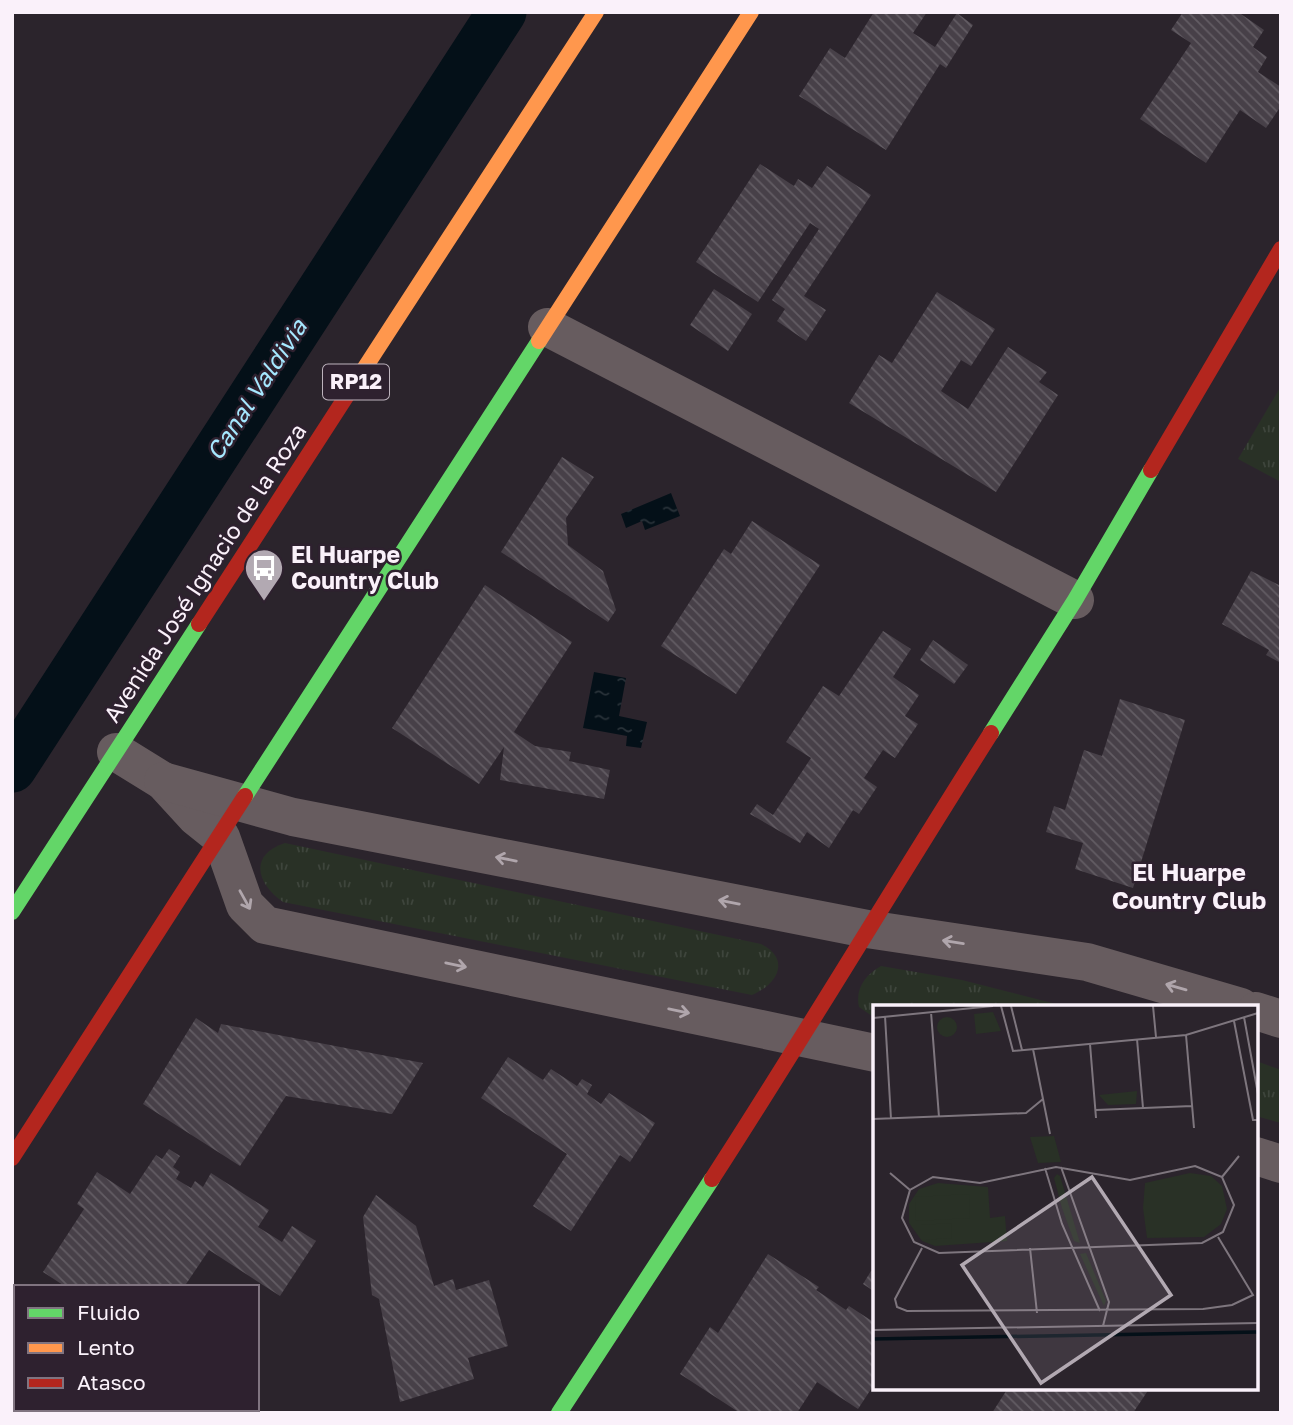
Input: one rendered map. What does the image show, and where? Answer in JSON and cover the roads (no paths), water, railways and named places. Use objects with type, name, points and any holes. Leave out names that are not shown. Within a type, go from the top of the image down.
[{"type":"street","name":"Avenida José Ignacio de la Roza","points":[[12,912],[596,12]]},
{"type":"street","points":[[12,1158],[751,12]]},
{"type":"street","points":[[559,1413],[804,1037],[867,929],[1075,600],[1281,249]]},
{"type":"street","points":[[547,327],[1075,600]]},
{"type":"street","points":[[116,752],[163,781],[196,817],[221,837],[245,905],[265,925],[873,1053]]},
{"type":"street","points":[[163,781],[293,817],[867,929],[1087,962],[1234,1005]]},
{"type":"street","points":[[1258,1012],[1281,1019]]},
{"type":"street","points":[[1258,1157],[1281,1164]]},
{"type":"water","points":[[671,493],[680,516],[645,530],[642,521],[626,528],[621,514]]},
{"type":"water","points":[[594,672],[626,678],[619,716],[647,722],[641,748],[626,746],[627,736],[583,728]]},
{"type":"waterway","name":"Canal Valdivia","points":[[12,768],[502,12]]},
{"type":"place","name":"El Huarpe Country Club","points":[[264,602]]},
{"type":"district","name":"El Huarpe Country Club","points":[[1189,887]]}]
